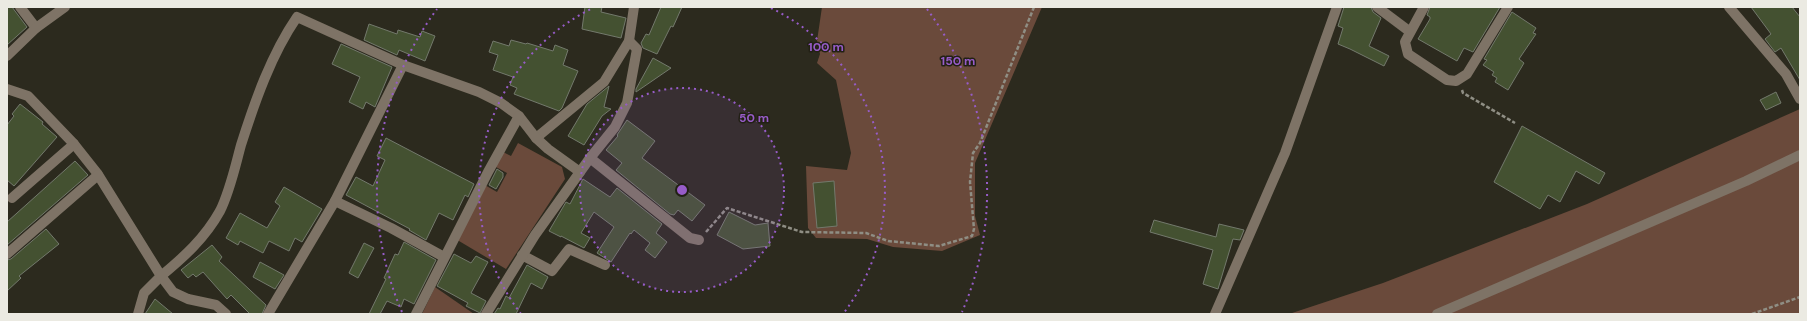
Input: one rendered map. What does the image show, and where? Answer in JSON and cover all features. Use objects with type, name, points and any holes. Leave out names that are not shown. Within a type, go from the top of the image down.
[{"type":"street","points":[[20,7],[36,28]]},
{"type":"street","points":[[7,56],[36,28],[65,7]]},
{"type":"street","points":[[138,314],[144,293],[161,276],[183,258],[202,238],[220,211],[250,118],[276,53],[297,17],[301,7]]},
{"type":"street","points":[[536,138],[604,82],[628,41],[634,7]]},
{"type":"street","points":[[1215,314],[1285,153],[1337,7]]},
{"type":"street","points":[[1377,7],[1409,31]]},
{"type":"street","points":[[1424,7],[1409,31],[1405,42],[1408,54],[1447,80],[1456,81],[1467,74],[1508,7]]},
{"type":"street","points":[[1729,7],[1786,74],[1800,99]]},
{"type":"street","points":[[297,17],[404,65],[479,92],[502,103],[519,116],[536,138],[580,172]]},
{"type":"street","points":[[486,314],[522,255],[590,158],[615,127],[627,103],[637,49],[628,41]]},
{"type":"street","points":[[268,314],[335,201],[404,65]]},
{"type":"street","points":[[7,89],[28,96],[74,144],[98,175],[172,292],[188,299],[216,305],[226,314]]},
{"type":"street","points":[[416,314],[444,257],[519,116]]},
{"type":"street","points":[[12,198],[74,144]]},
{"type":"street","points":[[1437,314],[1746,181],[1800,155]]},
{"type":"street","points":[[590,158],[690,238],[699,240]]},
{"type":"street","points":[[7,254],[98,175]]},
{"type":"street","points":[[335,201],[391,228],[444,257]]},
{"type":"street","points":[[522,255],[552,271],[569,249],[605,265]]},
{"type":"path","points":[[699,240],[727,208],[802,232],[866,233],[888,241],[939,246],[972,236],[974,229],[970,182],[973,153],[980,143],[1034,7]]},
{"type":"path","points":[[1456,81],[1463,93],[1515,123]]},
{"type":"path","points":[[1752,314],[1800,297]]},
{"type":"shaded area","points":[[822,7],[1042,7],[975,163],[975,216],[980,235],[942,251],[893,247],[867,239],[816,238],[808,228],[806,166],[847,170],[851,153],[836,80],[817,63],[820,54],[817,41]]},
{"type":"shaded area","points":[[1800,109],[1800,314],[1289,314],[1383,283],[1587,204]]},
{"type":"shaded area","points":[[518,143],[562,167],[565,179],[506,269],[454,238],[483,184],[497,192],[507,173],[494,166],[501,151],[511,156]]},
{"type":"shaded area","points":[[435,287],[474,314],[422,314]]},
{"type":"building","points":[[7,7],[12,7],[27,27],[7,45]]},
{"type":"building","points":[[585,7],[602,7],[601,12],[626,18],[621,38],[582,29]]},
{"type":"building","points":[[661,7],[682,7],[673,27],[671,26],[657,54],[643,48],[641,43],[646,34],[649,35]]},
{"type":"building","points":[[1344,7],[1371,7],[1373,12],[1381,18],[1369,46],[1389,56],[1384,66],[1338,44],[1343,28],[1338,26]]},
{"type":"building","points":[[1430,7],[1500,7],[1473,52],[1464,48],[1457,61],[1418,39],[1430,19],[1427,15]]},
{"type":"building","points":[[1751,7],[1792,7],[1800,17],[1800,80],[1781,48],[1775,52],[1765,39],[1771,34]]},
{"type":"building","points":[[1512,12],[1536,28],[1533,33],[1536,34],[1519,59],[1524,63],[1508,90],[1495,82],[1497,78],[1492,75],[1494,72],[1483,65],[1487,60],[1484,59]]},
{"type":"building","points":[[369,24],[397,34],[398,30],[420,37],[422,31],[435,36],[425,61],[399,50],[397,55],[364,40]]},
{"type":"building","points":[[511,40],[553,51],[555,45],[568,50],[563,65],[578,71],[562,108],[559,111],[514,94],[517,88],[510,85],[513,77],[493,70],[498,55],[489,52],[493,41],[509,46]]},
{"type":"building","points":[[341,44],[392,67],[375,107],[366,102],[363,109],[349,102],[360,77],[332,64]]},
{"type":"building","points":[[653,58],[671,68],[636,92],[636,89]]},
{"type":"building","points":[[609,86],[604,107],[611,109],[602,116],[584,145],[568,136],[587,104]]},
{"type":"building","points":[[1776,92],[1781,103],[1766,110],[1760,100]]},
{"type":"building","points":[[20,104],[43,122],[42,124],[57,137],[14,186],[7,180],[7,125],[14,116],[12,114]]},
{"type":"building","points":[[627,120],[655,141],[642,158],[705,205],[692,221],[678,210],[674,215],[670,214],[616,170],[622,163],[606,150],[618,136],[617,135]]},
{"type":"building","points":[[1522,126],[1605,173],[1599,184],[1576,171],[1560,202],[1548,195],[1540,209],[1494,182]]},
{"type":"building","points":[[386,138],[474,184],[468,197],[465,195],[453,220],[439,213],[426,240],[409,230],[410,229],[346,195],[356,177],[373,186],[385,160],[377,156]]},
{"type":"building","points":[[75,161],[88,175],[7,245],[7,222]]},
{"type":"building","points":[[497,169],[503,173],[503,177],[496,189],[489,185]]},
{"type":"building","points":[[583,179],[610,197],[617,188],[662,224],[656,233],[667,242],[655,258],[645,250],[650,243],[634,230],[631,234],[630,233],[611,262],[597,253],[614,227],[594,212],[581,233],[590,238],[584,248],[549,231],[566,202],[570,204]]},
{"type":"building","points":[[834,181],[837,226],[817,228],[813,183]]},
{"type":"building","points":[[284,187],[322,209],[302,242],[295,238],[289,251],[269,241],[263,253],[240,241],[238,245],[226,238],[240,213],[267,228],[280,206],[275,202]]},
{"type":"building","points":[[729,212],[755,225],[768,223],[770,246],[743,249],[717,235]]},
{"type":"building","points":[[1154,220],[1216,237],[1219,224],[1244,230],[1240,240],[1233,239],[1218,289],[1203,284],[1213,250],[1150,232]]},
{"type":"building","points":[[46,229],[59,244],[19,276],[21,278],[7,291],[7,260],[11,259]]},
{"type":"building","points":[[404,242],[436,260],[414,304],[404,299],[401,307],[387,301],[380,314],[369,314],[386,279],[384,278],[395,254],[398,255]]},
{"type":"building","points":[[364,243],[374,248],[358,278],[349,273]]},
{"type":"building","points":[[212,245],[222,257],[219,261],[266,305],[262,314],[250,314],[231,295],[227,299],[203,272],[196,277],[193,274],[188,278],[181,270]]},
{"type":"building","points":[[454,254],[471,263],[476,256],[488,262],[471,293],[486,301],[480,313],[466,306],[468,303],[437,286]]},
{"type":"building","points":[[260,262],[284,275],[275,289],[253,277]]},
{"type":"building","points":[[527,265],[548,277],[542,289],[531,283],[516,314],[494,314],[498,308],[500,309],[506,296],[509,298]]},
{"type":"building","points":[[155,299],[173,314],[145,314]]}]
